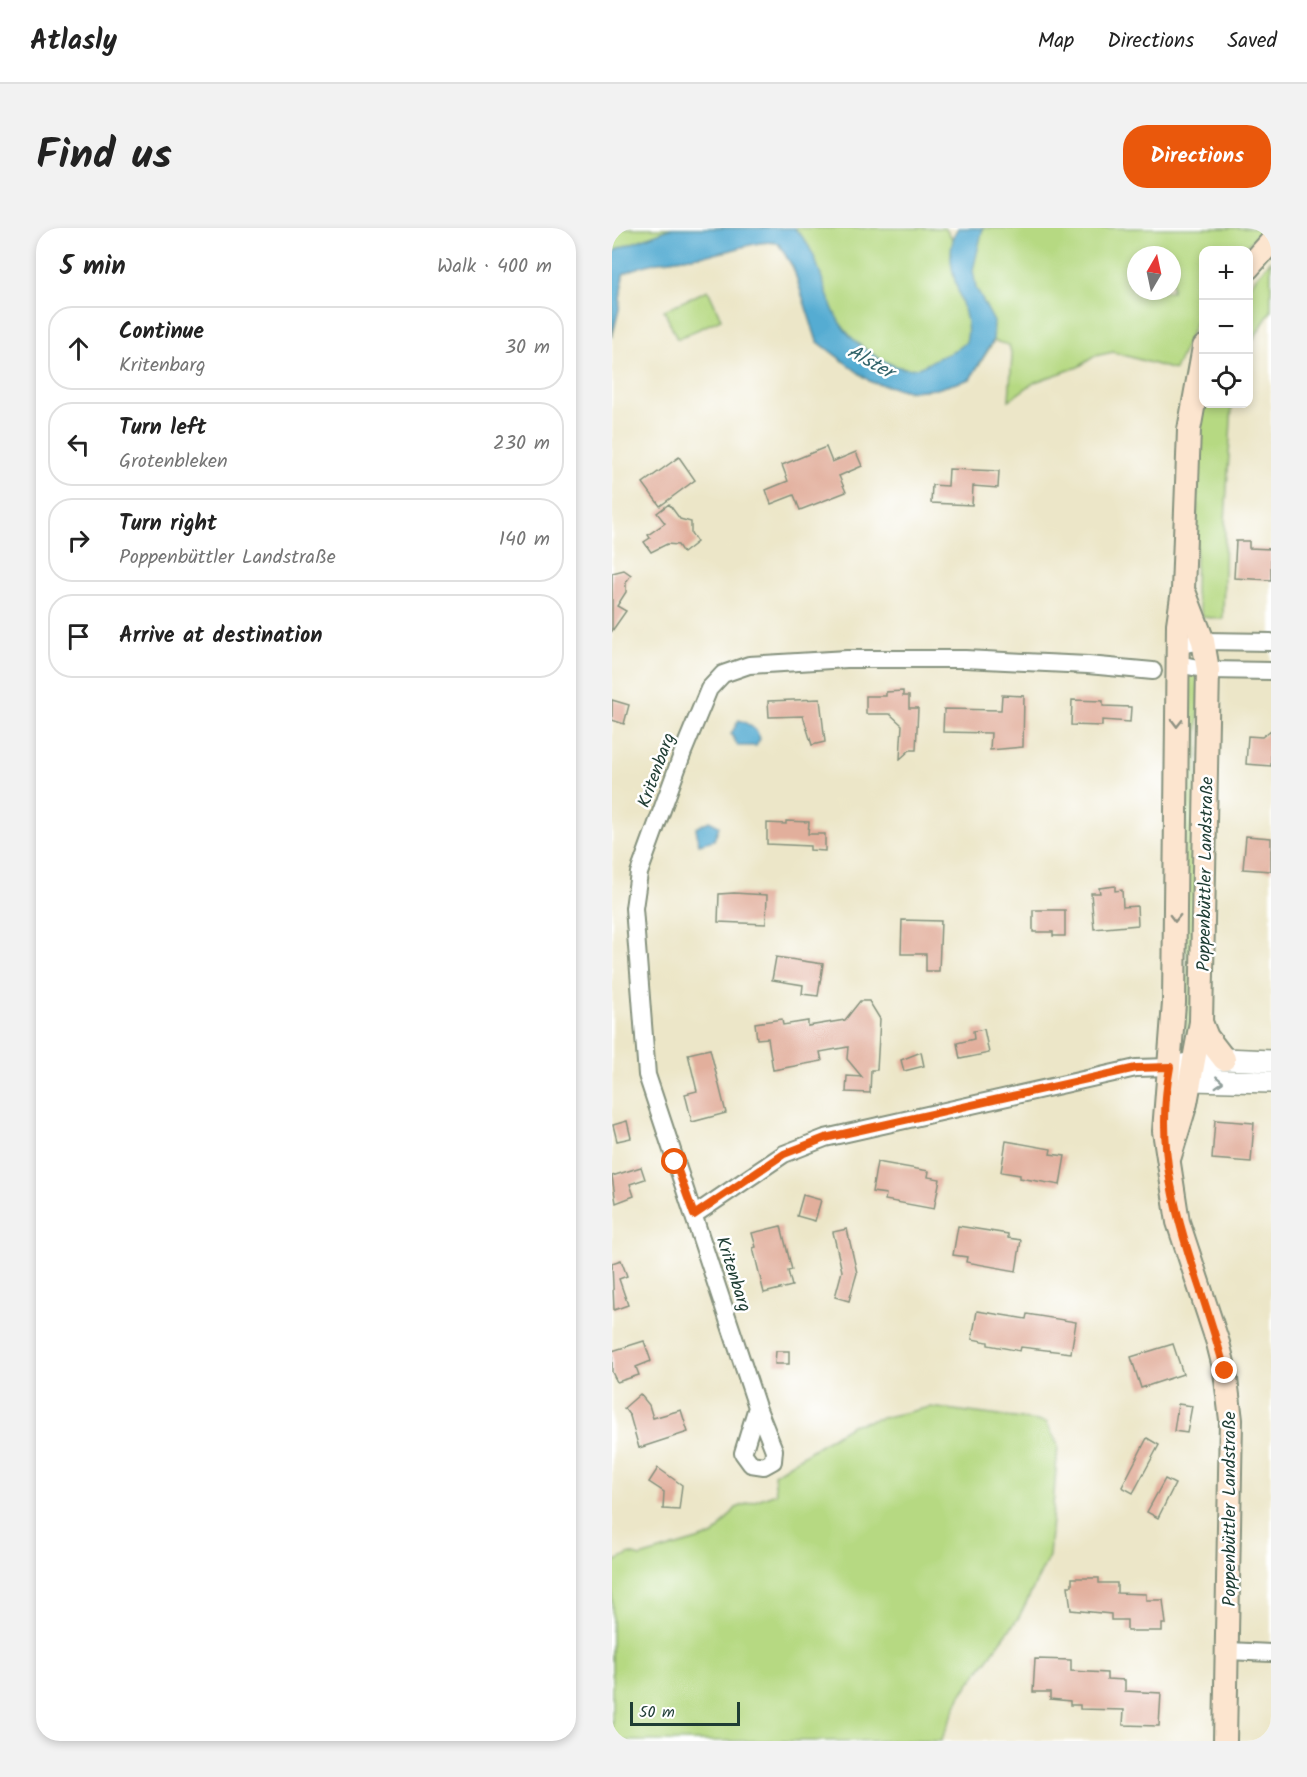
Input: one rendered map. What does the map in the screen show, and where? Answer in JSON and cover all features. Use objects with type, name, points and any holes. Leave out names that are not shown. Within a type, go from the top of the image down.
[{"type":"main road","points":[[1253,262],[1271,242]]},
{"type":"main road","name":"Poppenbüttler Landstraße","points":[[1202,354],[1189,430],[1183,590],[1178,655],[1174,1003],[1164,1131],[1178,1222],[1218,1343],[1228,1392],[1233,1450],[1225,1741]]},
{"type":"main road","name":"Poppenbüttler Landstraße","points":[[1169,1158],[1179,1133],[1201,1022],[1208,670],[1203,641],[1183,590]]},
{"type":"main road","points":[[1201,1022],[1207,1037],[1224,1059]]},
{"type":"street","points":[[1178,655],[1203,641],[1271,642]]},
{"type":"street","points":[[1178,655],[1208,670],[1271,671]]},
{"type":"street","name":"Kritenbarg","points":[[757,1407],[646,1075],[634,900],[639,873],[702,702],[714,681],[735,668],[749,665],[848,659],[965,659],[1088,665],[1153,671]]},
{"type":"street","points":[[1193,1071],[1224,1059],[1271,1061]]},
{"type":"street","points":[[694,1215],[784,1154],[825,1138],[1151,1066],[1193,1071],[1221,1083],[1271,1082]]},
{"type":"street","points":[[1228,1651],[1271,1653]]},
{"type":"green space","points":[[612,228],[945,228],[952,238],[958,228],[1263,228],[1247,246],[1199,246],[1199,314],[1175,370],[1113,352],[1095,356],[1078,367],[1035,382],[1009,400],[1012,356],[1009,345],[994,341],[970,379],[936,389],[909,391],[871,382],[817,341],[793,267],[778,243],[757,243],[723,252],[659,262],[635,269],[623,274],[619,309],[612,337]]},
{"type":"green space","points":[[1271,260],[1271,311],[1253,340],[1253,300],[1253,281]]},
{"type":"green space","points":[[708,290],[721,319],[677,339],[664,310]]},
{"type":"green space","points":[[1201,408],[1232,408],[1225,522],[1223,619],[1203,617],[1195,592]]},
{"type":"green space","points":[[1189,673],[1199,676],[1194,1004],[1188,1041],[1185,1039],[1187,963],[1183,906],[1184,688]]},
{"type":"green space","points":[[930,1407],[1046,1422],[1058,1445],[1049,1556],[1019,1617],[961,1695],[941,1741],[612,1741],[612,1563],[630,1554],[640,1557],[714,1535],[736,1508],[776,1493],[774,1474],[851,1425]]},
{"type":"water","name":"Alster","points":[[672,228],[794,228],[810,249],[834,311],[846,331],[863,348],[885,361],[896,366],[917,368],[953,352],[966,342],[968,329],[953,273],[952,243],[958,228],[983,228],[973,270],[976,288],[994,322],[993,341],[970,379],[936,389],[909,391],[871,382],[817,341],[793,267],[778,243],[771,242],[659,262],[623,274],[619,309],[612,337],[612,253],[619,248]]},
{"type":"water","points":[[739,720],[749,725],[757,733],[760,739],[756,746],[738,746],[731,734]]},
{"type":"water","points":[[709,821],[719,826],[714,840],[699,844],[696,828]]},
{"type":"building","points":[[826,447],[832,462],[856,452],[862,466],[839,476],[846,492],[800,510],[794,495],[771,504],[766,490],[788,481],[782,465]]},
{"type":"building","points":[[679,457],[695,480],[660,506],[643,483]]},
{"type":"building","points":[[949,469],[999,471],[998,488],[973,486],[972,505],[931,503],[932,485],[948,486]]},
{"type":"building","points":[[669,504],[680,519],[691,522],[691,533],[697,542],[683,553],[678,545],[667,544],[651,552],[644,542],[650,538],[648,535],[665,523],[657,513]]},
{"type":"building","points":[[1236,541],[1249,541],[1249,548],[1271,549],[1271,580],[1234,578]]},
{"type":"building","points":[[624,570],[631,575],[626,582],[626,592],[617,606],[626,611],[612,631],[612,573]]},
{"type":"building","points":[[903,691],[903,696],[909,696],[909,708],[918,708],[916,750],[910,750],[900,759],[902,725],[890,714],[866,714],[866,696],[886,696],[886,692]]},
{"type":"building","points":[[1002,695],[1024,696],[1023,747],[990,750],[991,733],[943,732],[944,709],[1001,710]]},
{"type":"building","points":[[820,699],[825,742],[812,745],[803,716],[769,717],[768,701]]},
{"type":"building","points":[[612,700],[629,705],[624,724],[612,720]]},
{"type":"building","points":[[1072,700],[1103,701],[1103,706],[1131,707],[1130,722],[1102,720],[1102,726],[1071,725]]},
{"type":"building","points":[[1271,730],[1271,766],[1246,764],[1248,736],[1262,737]]},
{"type":"building","points":[[786,821],[809,822],[808,834],[825,834],[825,851],[810,850],[810,846],[767,844],[767,823],[786,824]]},
{"type":"building","points":[[1246,836],[1271,838],[1271,871],[1243,869]]},
{"type":"building","points":[[1115,886],[1115,891],[1122,890],[1123,907],[1137,906],[1138,925],[1094,929],[1091,893],[1100,893],[1099,888]]},
{"type":"building","points":[[719,894],[767,895],[766,924],[718,922]]},
{"type":"building","points":[[1033,910],[1065,910],[1065,936],[1053,936],[1053,932],[1033,932]]},
{"type":"building","points":[[902,920],[941,921],[939,971],[926,971],[926,954],[901,954]]},
{"type":"building","points":[[776,957],[823,964],[818,996],[802,994],[803,985],[772,980]]},
{"type":"building","points":[[860,1001],[869,1001],[880,1019],[877,1070],[871,1070],[870,1093],[846,1092],[847,1076],[862,1077],[847,1059],[848,1047],[820,1052],[822,1061],[773,1070],[768,1038],[757,1039],[755,1023],[782,1019],[783,1025],[808,1021],[808,1026],[845,1020]]},
{"type":"building","points":[[984,1029],[989,1053],[960,1059],[957,1043],[974,1039],[973,1031]]},
{"type":"building","points":[[710,1049],[726,1113],[692,1122],[685,1094],[697,1091],[688,1054]]},
{"type":"building","points":[[921,1052],[924,1066],[904,1071],[901,1060]]},
{"type":"building","points":[[1215,1120],[1254,1123],[1251,1162],[1212,1159]]},
{"type":"building","points":[[627,1121],[631,1138],[617,1141],[613,1125]]},
{"type":"building","points":[[1006,1141],[1051,1149],[1050,1154],[1065,1156],[1060,1185],[1001,1172]]},
{"type":"building","points":[[877,1162],[929,1171],[928,1177],[940,1179],[934,1209],[885,1200],[886,1194],[872,1192]]},
{"type":"building","points":[[641,1167],[645,1179],[630,1184],[634,1196],[616,1203],[612,1176]]},
{"type":"building","points":[[803,1195],[821,1200],[815,1221],[797,1216]]},
{"type":"building","points":[[781,1226],[792,1270],[788,1271],[792,1286],[764,1293],[753,1248],[756,1247],[752,1233]]},
{"type":"building","points":[[958,1226],[1008,1234],[1008,1238],[1021,1240],[1016,1271],[966,1262],[967,1257],[953,1255]]},
{"type":"building","points":[[847,1229],[857,1273],[849,1301],[835,1297],[842,1271],[833,1232]]},
{"type":"building","points":[[621,1260],[627,1276],[619,1279],[628,1305],[614,1310],[612,1263]]},
{"type":"building","points":[[977,1311],[1026,1319],[1027,1314],[1076,1322],[1071,1353],[1021,1347],[1020,1351],[988,1345],[988,1342],[972,1339]]},
{"type":"building","points":[[644,1341],[651,1361],[636,1367],[639,1375],[617,1382],[612,1372],[612,1351]]},
{"type":"building","points":[[1173,1344],[1183,1374],[1141,1388],[1131,1357]]},
{"type":"building","points":[[776,1351],[789,1351],[789,1364],[775,1364]]},
{"type":"building","points":[[640,1394],[649,1405],[653,1418],[681,1410],[688,1432],[639,1448],[630,1416],[624,1408]]},
{"type":"building","points":[[1178,1404],[1192,1406],[1187,1433],[1174,1431]]},
{"type":"building","points":[[1147,1438],[1159,1445],[1133,1493],[1122,1487]]},
{"type":"building","points":[[658,1468],[682,1485],[679,1510],[663,1509],[664,1492],[649,1482]]},
{"type":"building","points":[[1165,1479],[1175,1484],[1158,1518],[1147,1512]]},
{"type":"building","points":[[1072,1578],[1099,1578],[1099,1583],[1117,1583],[1117,1593],[1146,1594],[1146,1600],[1163,1600],[1166,1624],[1162,1624],[1162,1631],[1127,1631],[1127,1620],[1111,1620],[1111,1614],[1071,1610],[1068,1586],[1072,1586]]},
{"type":"building","points":[[1035,1659],[1071,1660],[1071,1671],[1107,1673],[1107,1679],[1125,1680],[1125,1691],[1161,1693],[1159,1726],[1123,1725],[1124,1710],[1080,1709],[1080,1705],[1070,1705],[1070,1701],[1050,1699],[1050,1692],[1033,1692]]},
{"type":"route","points":[[675,1162],[694,1215],[784,1154],[825,1138],[1136,1068],[1170,1067],[1164,1131],[1171,1184],[1185,1249],[1209,1313],[1225,1371]]}]
